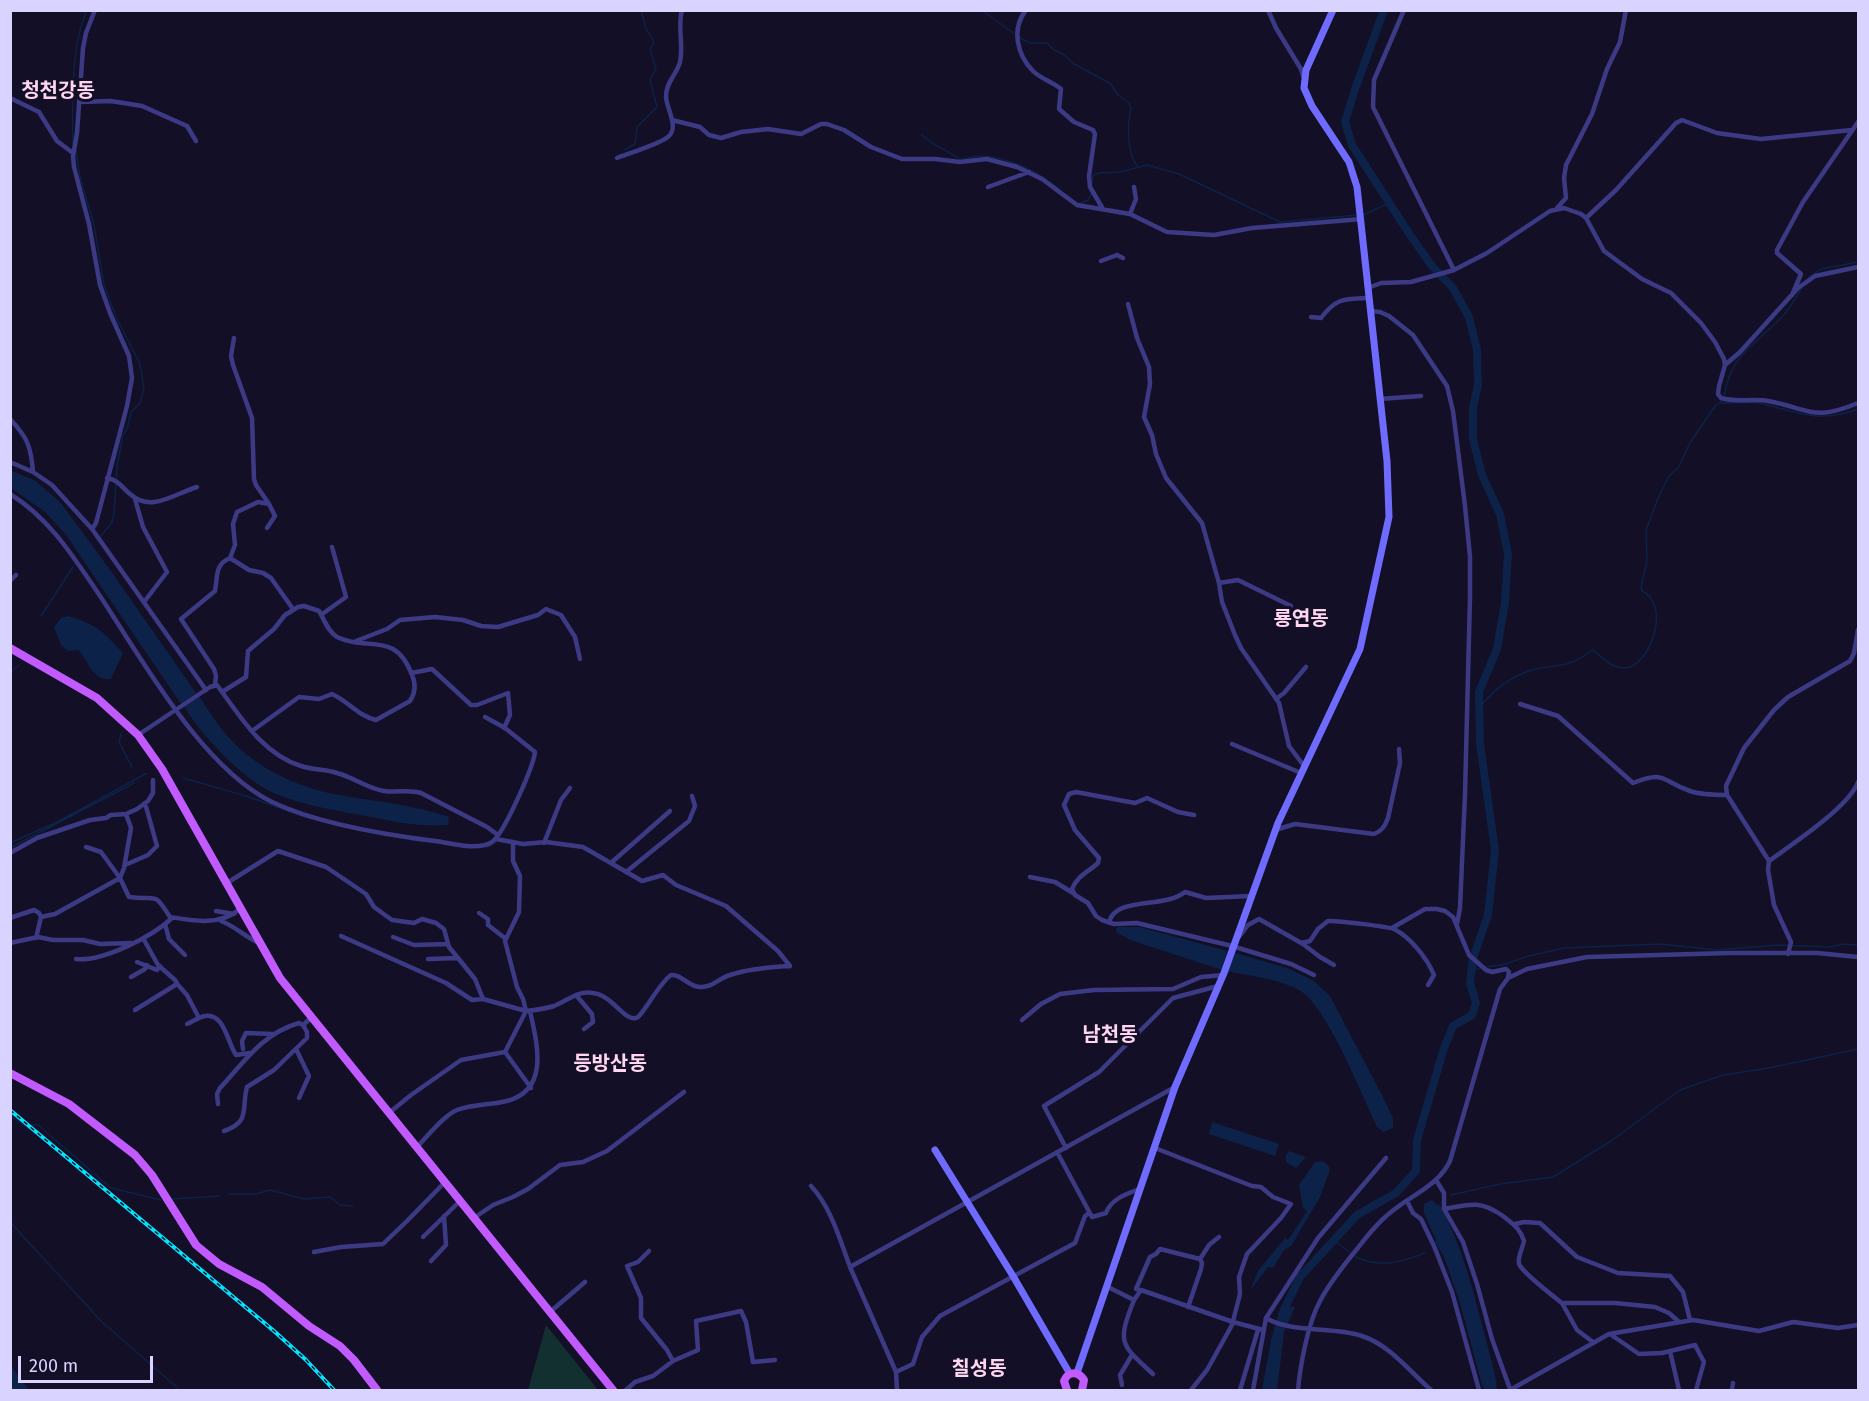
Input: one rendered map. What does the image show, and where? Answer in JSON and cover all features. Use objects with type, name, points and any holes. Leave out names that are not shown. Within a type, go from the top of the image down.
[{"type":"main road","points":[[1054,1390],[1066,1389],[1064,1381],[1073,1373],[1142,1189],[1175,1087],[1223,974],[1275,830],[1360,649],[1387,531],[1389,497],[1357,187],[1349,162],[1312,106],[1304,88],[1306,70],[1333,10]]},
{"type":"main road","points":[[10,648],[97,698],[138,735],[162,769],[227,883],[237,912],[280,978],[613,1390]]},
{"type":"main road","points":[[10,1072],[76,1109],[135,1155],[152,1175],[196,1245],[219,1264],[262,1287],[309,1326],[340,1346],[377,1390]]},
{"type":"main road","points":[[934,1150],[1073,1373],[1084,1380],[1082,1390]]},
{"type":"street","points":[[92,529],[96,523],[130,395],[131,371],[126,346],[100,285],[89,224],[74,167],[82,48],[95,10]]},
{"type":"street","points":[[617,158],[669,137],[673,125],[666,104],[666,90],[680,62],[682,10]]},
{"type":"street","points":[[1026,10],[1018,27],[1019,48],[1033,71],[1061,89],[1059,108],[1074,122],[1093,130],[1095,134],[1089,176],[1090,187],[1103,209]]},
{"type":"street","points":[[1268,10],[1276,28],[1301,69],[1304,79]]},
{"type":"street","points":[[1404,10],[1374,80],[1373,107],[1453,270]]},
{"type":"street","points":[[1368,288],[1381,283],[1411,282],[1453,270],[1487,253],[1557,208],[1566,198],[1564,178],[1566,165],[1592,114],[1607,69],[1620,42],[1626,10]]},
{"type":"street","points":[[10,98],[39,112],[57,141],[74,149]]},
{"type":"street","points":[[79,102],[124,102],[142,106],[187,126],[196,141]]},
{"type":"street","points":[[672,120],[700,127],[714,138],[768,129],[801,134],[821,124],[827,124],[844,130],[871,147],[902,159],[960,162],[987,159],[1029,172],[1077,205],[1130,214],[1167,232],[1214,236],[1252,228],[1361,216]]},
{"type":"street","points":[[1586,218],[1616,190],[1676,123],[1682,120],[1717,132],[1761,138],[1852,130]]},
{"type":"street","points":[[1792,295],[1800,274],[1781,258],[1777,250],[1803,202],[1858,122]]},
{"type":"street","points":[[988,187],[1029,172]]},
{"type":"street","points":[[1130,214],[1136,199],[1134,187]]},
{"type":"street","points":[[1557,208],[1569,209],[1586,218],[1604,251],[1642,279],[1671,294],[1701,323],[1715,342],[1725,365]]},
{"type":"street","points":[[1101,261],[1118,255],[1123,258]]},
{"type":"street","points":[[1858,267],[1819,274],[1792,295],[1740,352],[1725,365],[1718,394],[1725,400],[1768,401],[1818,414],[1836,412],[1858,403]]},
{"type":"street","points":[[1311,317],[1321,318],[1331,305],[1345,299],[1370,298]]},
{"type":"street","points":[[1128,304],[1137,338],[1149,367],[1150,384],[1144,417],[1152,435],[1154,447],[1166,478],[1202,523],[1222,602],[1241,648],[1276,699],[1289,746],[1302,770]]},
{"type":"street","points":[[1371,311],[1389,316],[1413,335],[1447,387],[1453,411],[1470,557],[1466,794],[1460,908],[1457,924]]},
{"type":"street","points":[[234,338],[231,356],[233,365],[252,418],[254,479],[275,516],[267,528]]},
{"type":"street","points":[[1380,399],[1421,396]]},
{"type":"street","points":[[10,419],[27,439],[31,448],[33,472]]},
{"type":"street","points":[[10,462],[33,472],[58,490],[92,529],[206,690]]},
{"type":"street","points":[[107,478],[121,483],[135,499],[153,504],[197,487]]},
{"type":"street","points":[[10,494],[35,512],[73,556],[177,709],[218,761],[239,780],[272,802],[333,821],[417,839],[464,845],[485,845],[497,837],[530,772],[536,752],[485,717]]},
{"type":"street","points":[[135,499],[143,527],[167,572],[144,602]]},
{"type":"street","points":[[215,685],[214,669],[181,621],[215,589],[217,568],[230,558],[235,545],[233,524],[237,512],[258,502],[269,504]]},
{"type":"street","points":[[321,615],[346,597],[332,547]]},
{"type":"street","points":[[230,558],[249,570],[267,575],[275,582],[293,609]]},
{"type":"street","points":[[10,581],[16,575]]},
{"type":"street","points":[[1219,583],[1238,580],[1291,606]]},
{"type":"street","points":[[222,692],[246,677],[248,651],[274,629],[285,615],[293,609],[304,606],[319,611],[331,633],[340,639],[391,647],[400,655],[411,673],[415,687],[410,701],[376,720],[355,711],[332,694],[319,699],[299,697],[252,731]]},
{"type":"street","points":[[353,642],[387,629],[400,620],[435,617],[498,627],[538,615],[546,609],[561,615],[566,622],[576,637],[580,659]]},
{"type":"street","points":[[1788,954],[1791,942],[1774,904],[1768,870],[1769,861],[1725,791],[1744,748],[1757,730],[1783,700],[1850,661],[1854,653],[1858,630]]},
{"type":"street","points":[[1276,699],[1306,667]]},
{"type":"street","points":[[411,673],[432,669],[471,705],[477,705],[508,693],[510,715],[504,728]]},
{"type":"street","points":[[138,735],[215,685]]},
{"type":"street","points":[[215,685],[236,714],[252,731],[275,753],[295,764],[335,772],[385,791],[421,793],[487,827],[497,837],[513,842],[584,847],[642,881],[663,875],[676,885],[698,896],[721,903],[778,951],[790,966],[742,971],[724,977],[710,986],[699,987],[689,984],[680,976],[671,975],[651,997],[641,1015],[634,1019],[623,1014],[610,999],[588,992],[556,1005],[528,1011],[483,999],[472,1000],[446,983],[341,936]]},
{"type":"street","points":[[1520,704],[1558,716],[1633,783],[1646,777],[1662,777],[1691,792],[1727,795]]},
{"type":"street","points":[[1232,744],[1302,770]]},
{"type":"street","points":[[1275,830],[1295,824],[1374,834],[1379,832],[1385,826],[1388,818],[1400,763],[1399,749]]},
{"type":"street","points":[[10,853],[37,838],[81,823],[111,815],[126,814],[145,803],[153,793],[153,780]]},
{"type":"street","points":[[1769,861],[1821,822],[1853,793],[1858,782]]},
{"type":"street","points":[[544,843],[561,800],[570,788]]},
{"type":"street","points":[[1075,895],[1072,889],[1074,884],[1098,863],[1099,858],[1071,824],[1064,805],[1069,794],[1076,792],[1135,802],[1147,798],[1178,812],[1194,815]]},
{"type":"street","points":[[626,872],[688,821],[695,806],[692,796]]},
{"type":"street","points":[[125,865],[147,855],[157,846],[145,803]]},
{"type":"street","points":[[612,862],[670,811]]},
{"type":"street","points":[[41,917],[55,914],[120,878],[125,865],[131,828],[126,814]]},
{"type":"street","points":[[417,1147],[457,1110],[508,1101],[525,1093],[534,1082],[536,1031],[517,987],[506,939],[519,912],[520,872],[513,861],[513,842]]},
{"type":"street","points":[[86,847],[101,852],[120,878],[129,897],[154,897],[159,900],[172,918],[221,921],[259,943]]},
{"type":"street","points":[[227,883],[254,868],[273,853],[281,852],[327,867],[366,894],[374,907],[392,920],[414,923],[422,919],[436,923],[444,929],[448,944],[475,979],[483,999]]},
{"type":"street","points":[[1030,877],[1055,882],[1088,903],[1098,918],[1114,924],[1137,923],[1232,947],[1291,964],[1314,975]]},
{"type":"street","points":[[1109,922],[1112,915],[1122,906],[1156,903],[1178,897],[1185,892],[1206,898],[1251,897]]},
{"type":"street","points":[[1298,1390],[1308,1329],[1335,1276],[1379,1222],[1436,1180],[1447,1167],[1456,1146],[1500,989],[1508,978],[1509,972],[1506,969],[1492,972],[1486,970],[1469,955],[1457,924],[1449,913],[1429,909],[1392,928]]},
{"type":"street","points":[[10,916],[34,910],[41,917]]},
{"type":"street","points":[[216,911],[237,912]]},
{"type":"street","points":[[221,921],[237,912]]},
{"type":"street","points":[[479,913],[488,918],[488,925],[506,939]]},
{"type":"street","points":[[36,938],[41,917]]},
{"type":"street","points":[[76,959],[106,955],[143,938],[172,918]]},
{"type":"street","points":[[1232,947],[1248,925],[1259,919],[1334,965]]},
{"type":"street","points":[[1301,943],[1310,941],[1318,929],[1328,921],[1392,928],[1405,937],[1427,961],[1434,975],[1428,985]]},
{"type":"street","points":[[165,924],[169,939],[185,955]]},
{"type":"street","points":[[393,936],[414,945],[448,944]]},
{"type":"street","points":[[10,943],[36,938],[83,940],[100,944],[131,943]]},
{"type":"street","points":[[143,938],[160,966],[188,995],[200,1018]]},
{"type":"street","points":[[1508,978],[1527,969],[1587,957],[1664,954],[1788,954],[1858,957]]},
{"type":"street","points":[[428,959],[458,958]]},
{"type":"street","points":[[137,962],[157,970],[160,966]]},
{"type":"street","points":[[131,977],[145,969],[147,965]]},
{"type":"street","points":[[1022,1020],[1041,1004],[1060,994],[1094,990],[1173,989],[1202,977],[1223,974]]},
{"type":"street","points":[[135,1010],[177,984]]},
{"type":"street","points":[[1066,1148],[1044,1106],[1099,1072],[1173,998],[1218,986]]},
{"type":"street","points":[[1173,989],[1173,998]]},
{"type":"street","points":[[576,995],[593,1016],[593,1022],[584,1029]]},
{"type":"street","points":[[505,1052],[528,1011]]},
{"type":"street","points":[[187,1024],[210,1016],[221,1024],[236,1055],[250,1053],[273,1034],[290,1026],[299,1023],[303,1025]]},
{"type":"street","points":[[303,1025],[312,1017]]},
{"type":"street","points":[[224,1131],[240,1123],[245,1112],[247,1087],[274,1070],[308,1036],[303,1025]]},
{"type":"street","points":[[243,1049],[242,1041],[246,1033],[273,1034]]},
{"type":"street","points":[[296,1049],[309,1076],[299,1098]]},
{"type":"street","points":[[505,1052],[531,1088]]},
{"type":"street","points":[[389,1113],[461,1060],[505,1052]]},
{"type":"street","points":[[218,1104],[217,1094],[220,1088],[249,1058],[250,1053]]},
{"type":"street","points":[[850,1267],[1175,1087]]},
{"type":"street","points":[[474,1218],[493,1204],[528,1189],[560,1165],[583,1162],[607,1151],[684,1092]]},
{"type":"street","points":[[1155,1148],[1252,1186],[1261,1187],[1273,1197],[1291,1204],[1281,1218],[1246,1254],[1239,1277],[1240,1294],[1233,1322],[1207,1370],[1191,1390]]},
{"type":"street","points":[[1057,1152],[1092,1218],[1106,1213],[1108,1206],[1125,1194],[1142,1189]]},
{"type":"street","points":[[1240,1390],[1260,1330],[1318,1238],[1386,1158]]},
{"type":"street","points":[[1436,1180],[1444,1193],[1444,1209],[1463,1242],[1478,1284],[1492,1339],[1510,1390],[1609,1334],[1690,1320],[1759,1331],[1793,1322],[1838,1328],[1858,1325]]},
{"type":"street","points":[[314,1252],[341,1246],[383,1244],[445,1182]]},
{"type":"street","points":[[811,1186],[825,1208],[896,1372],[897,1390]]},
{"type":"street","points":[[423,1237],[460,1201]]},
{"type":"street","points":[[1407,1201],[1413,1213],[1421,1219],[1452,1292],[1479,1390]]},
{"type":"street","points":[[1444,1209],[1467,1205],[1491,1207],[1515,1224],[1524,1240],[1518,1261],[1520,1265],[1562,1304],[1577,1330],[1593,1342]]},
{"type":"street","points":[[896,1372],[913,1364],[922,1337],[940,1316],[1075,1243],[1085,1216],[1089,1214]]},
{"type":"street","points":[[431,1261],[446,1245],[444,1216]]},
{"type":"street","points":[[1515,1224],[1530,1221],[1540,1223],[1577,1257],[1606,1269],[1618,1273],[1670,1276],[1683,1292],[1690,1320]]},
{"type":"street","points":[[1200,1259],[1209,1245],[1219,1237]]},
{"type":"street","points":[[1200,1259],[1160,1250],[1150,1257],[1136,1289],[1260,1330]]},
{"type":"street","points":[[648,1251],[638,1262],[627,1266],[641,1298],[641,1318],[673,1361]]},
{"type":"street","points":[[1188,1306],[1201,1269],[1200,1259]]},
{"type":"street","points":[[550,1312],[585,1282]]},
{"type":"street","points":[[1106,1286],[1134,1300]]},
{"type":"street","points":[[1141,1290],[1134,1300],[1123,1334],[1132,1355],[1153,1374]]},
{"type":"street","points":[[1562,1304],[1615,1303],[1655,1307],[1669,1313],[1679,1322]]},
{"type":"street","points":[[626,1390],[635,1382],[653,1376],[673,1361],[698,1350],[696,1321],[741,1311],[746,1322],[753,1362],[775,1360]]},
{"type":"street","points":[[1267,1319],[1308,1329],[1339,1331],[1368,1338],[1392,1353],[1431,1390]]},
{"type":"street","points":[[1253,1390],[1260,1330]]},
{"type":"street","points":[[1609,1334],[1639,1354],[1670,1351],[1695,1345],[1704,1362],[1696,1390]]},
{"type":"street","points":[[1670,1351],[1679,1390]]},
{"type":"street","points":[[1122,1385],[1120,1375],[1132,1355]]},
{"type":"street","points":[[1732,1390],[1733,1383]]},
{"type":"green space","points":[[546,1325],[598,1390],[528,1390]]},
{"type":"water","points":[[10,470],[36,481],[61,503],[196,693],[181,704],[66,535],[45,512],[11,488]]},
{"type":"water","points":[[68,616],[86,622],[99,630],[123,653],[111,679],[99,677],[78,650],[68,651],[61,645],[54,627],[61,618]]},
{"type":"water","points":[[199,696],[235,744],[272,772],[301,785],[330,793],[436,813],[449,817],[448,825],[407,824],[334,810],[291,800],[268,790],[227,759],[192,719],[184,707]]},
{"type":"water","points":[[1117,927],[1140,927],[1227,951],[1222,970],[1130,940],[1116,932]]},
{"type":"water","points":[[1232,952],[1287,968],[1314,981],[1330,996],[1383,1097],[1393,1118],[1393,1128],[1384,1132],[1377,1127],[1344,1054],[1323,1016],[1312,1002],[1302,992],[1285,984],[1227,971]]},
{"type":"water","points":[[1212,1122],[1279,1144],[1275,1156],[1209,1134]]},
{"type":"water","points":[[1289,1151],[1306,1157],[1296,1168],[1286,1162],[1286,1155]]},
{"type":"water","points":[[1322,1161],[1328,1165],[1330,1170],[1320,1197],[1291,1246],[1284,1250],[1273,1268],[1268,1267],[1250,1291],[1258,1271],[1285,1238],[1288,1240],[1307,1211],[1303,1208],[1299,1185],[1315,1162]]},
{"type":"water","points":[[1432,1200],[1437,1205],[1439,1204],[1461,1253],[1491,1359],[1497,1390],[1485,1390],[1482,1385],[1460,1303],[1444,1257],[1435,1242],[1424,1213],[1424,1204]]},
{"type":"water","points":[[1281,1306],[1295,1307],[1284,1332],[1277,1390],[1262,1390],[1271,1340]]},
{"type":"water","points":[[11,1366],[29,1390],[11,1390]]},
{"type":"waterway","points":[[73,143],[75,57],[87,10]]},
{"type":"waterway","points":[[624,150],[635,144],[637,127],[657,107],[650,80],[656,69],[650,49],[654,42],[646,28],[641,10]]},
{"type":"waterway","points":[[982,10],[1013,33]]},
{"type":"waterway","points":[[1282,1314],[1300,1277],[1357,1215],[1396,1193],[1416,1171],[1417,1140],[1444,1048],[1453,1026],[1472,1015],[1476,1003],[1470,983],[1473,958],[1488,915],[1495,850],[1480,744],[1479,692],[1497,649],[1505,603],[1508,554],[1500,514],[1482,475],[1473,439],[1473,407],[1478,385],[1477,350],[1469,317],[1453,288],[1432,266],[1410,235],[1352,145],[1345,122],[1384,10]]},
{"type":"waterway","points":[[1020,38],[1030,43],[1047,43],[1074,64],[1111,84],[1118,95],[1129,103],[1131,108],[1130,146],[1137,166]]},
{"type":"waterway","points":[[922,135],[959,159],[979,156],[1002,159],[1034,172],[1060,190]]},
{"type":"waterway","points":[[76,150],[80,177],[94,225],[104,285],[116,317],[140,364],[144,388],[140,403],[131,412],[127,429],[123,435],[117,466],[114,513],[112,522],[101,536]]},
{"type":"waterway","points":[[1092,183],[1093,176],[1098,173],[1120,172],[1147,165],[1179,174],[1280,222],[1358,215]]},
{"type":"waterway","points":[[1081,203],[1088,200],[1092,193]]},
{"type":"waterway","points":[[1363,215],[1389,203]]},
{"type":"waterway","points":[[1809,277],[1821,269],[1858,262]]},
{"type":"waterway","points":[[1724,397],[1727,382],[1738,360],[1784,314],[1803,286]]},
{"type":"waterway","points":[[1479,708],[1497,689],[1511,679],[1536,669],[1571,663],[1592,650],[1610,663],[1623,668],[1633,666],[1642,658],[1654,635],[1656,621],[1651,598],[1642,591],[1641,587],[1647,561],[1646,530],[1669,476],[1678,468],[1690,443],[1715,406],[1722,401]]},
{"type":"waterway","points":[[1721,403],[1759,403],[1819,416],[1831,416],[1858,409]]},
{"type":"waterway","points":[[41,616],[73,567]]},
{"type":"waterway","points":[[10,672],[19,665]]},
{"type":"waterway","points":[[121,734],[119,742],[132,767]]},
{"type":"waterway","points":[[10,843],[57,822],[147,773]]},
{"type":"waterway","points":[[183,778],[246,796],[311,819]]},
{"type":"waterway","points":[[10,848],[134,783]]},
{"type":"waterway","points":[[412,840],[425,842]]},
{"type":"waterway","points":[[487,847],[496,842]]},
{"type":"waterway","points":[[1485,967],[1502,965],[1564,948],[1660,944],[1717,950],[1778,945],[1831,947],[1843,944],[1858,945]]},
{"type":"waterway","points":[[1472,970],[1481,968]]},
{"type":"waterway","points":[[1451,1195],[1500,1184],[1553,1177],[1611,1141],[1680,1090],[1723,1075],[1769,1068],[1858,1049]]},
{"type":"waterway","points":[[10,1116],[29,1129]]},
{"type":"waterway","points":[[33,1125],[38,1125],[111,1188],[161,1200]]},
{"type":"waterway","points":[[229,1194],[256,1194],[270,1190],[304,1199],[330,1197],[340,1205],[353,1206]]},
{"type":"waterway","points":[[172,1199],[219,1196]]},
{"type":"waterway","points":[[10,1222],[102,1322],[180,1390]]},
{"type":"waterway","points":[[1333,1240],[1350,1252]]},
{"type":"waterway","points":[[1354,1256],[1372,1262],[1390,1263],[1425,1253]]},
{"type":"railway","points":[[10,1110],[274,1331],[334,1390]]},
{"type":"district","name":"청천강동","points":[[58,91]]},
{"type":"district","name":"룡연동","points":[[1301,619]]},
{"type":"district","name":"남천동","points":[[1110,1035]]},
{"type":"district","name":"등방산동","points":[[610,1064]]},
{"type":"district","name":"칠성동","points":[[979,1369]]}]
